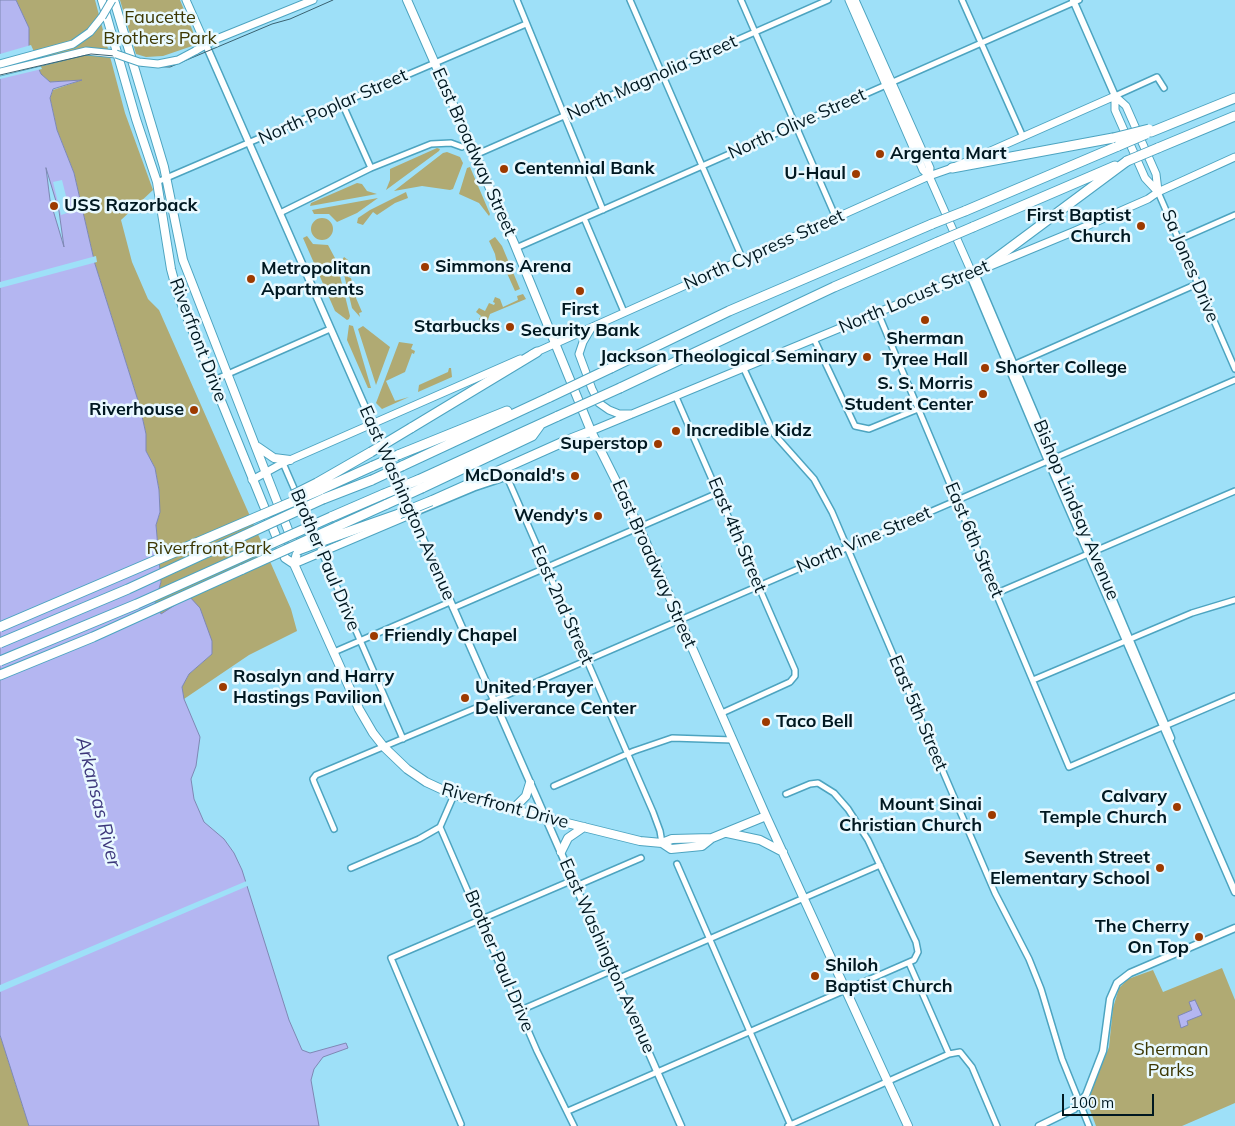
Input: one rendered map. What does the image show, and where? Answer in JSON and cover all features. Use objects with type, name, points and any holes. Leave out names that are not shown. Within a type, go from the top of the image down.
[{"type":"highway","points":[[0,643],[128,589],[323,499],[372,480],[611,368],[729,310],[965,211],[1116,142],[1171,124],[1235,98]]},
{"type":"highway","points":[[0,675],[93,637],[244,569],[337,531],[420,484],[540,424],[826,291],[1235,116]]},
{"type":"highway","points":[[952,168],[1116,142]]},
{"type":"highway","points":[[983,268],[1127,162]]},
{"type":"highway","points":[[319,486],[371,452],[537,352]]},
{"type":"highway","points":[[0,627],[270,510],[274,504],[398,456],[516,407],[550,397]]},
{"type":"highway","points":[[337,531],[399,514],[538,452],[591,431]]},
{"type":"highway","points":[[0,661],[137,604],[384,494],[420,484]]},
{"type":"main road","name":"Riverfront Drive","points":[[102,0],[136,119],[157,182],[175,285],[212,382],[285,558],[294,564],[362,715],[384,747],[416,776],[454,795],[640,841],[662,843],[672,839],[712,838],[766,816]]},
{"type":"main road","points":[[113,0],[166,178],[186,271],[228,374]]},
{"type":"main road","points":[[0,64],[74,44],[97,25],[113,0]]},
{"type":"main road","points":[[186,0],[206,45]]},
{"type":"main road","points":[[0,72],[86,51],[110,52],[139,62],[158,64],[178,60],[206,45],[313,0]]},
{"type":"main road","name":"East Broadway Street","points":[[407,0],[516,248],[591,431],[639,527],[766,816],[848,990],[908,1126]]},
{"type":"main road","name":"Bishop Lindsay Avenue","points":[[849,0],[930,168],[929,176],[972,273]]},
{"type":"main road","name":"Bishop Lindsay Avenue","points":[[855,0],[889,84]]},
{"type":"main road","name":"North Cypress Street","points":[[252,480],[287,461],[372,423],[537,352],[929,176],[952,168],[1115,96]]},
{"type":"main road","name":"Sa Jones Drive","points":[[1115,96],[1116,110],[1145,178],[1158,192]]},
{"type":"main road","name":"Sa Jones Drive","points":[[1115,96],[1126,106],[1156,174],[1158,192]]},
{"type":"main road","name":"North Locust Street","points":[[591,431],[744,369],[1148,199],[1158,192],[1235,157]]},
{"type":"main road","points":[[592,327],[583,342],[579,354],[592,389],[599,403],[609,410],[619,414],[634,414]]},
{"type":"main road","name":"Riverfront Drive","points":[[228,374],[297,552],[294,564]]},
{"type":"main road","points":[[256,444],[266,455],[287,461]]},
{"type":"main road","points":[[294,564],[412,514]]},
{"type":"main road","points":[[512,810],[526,796],[530,783]]},
{"type":"main road","points":[[561,852],[568,838],[584,827]]},
{"type":"main road","points":[[727,833],[760,840],[783,852]]},
{"type":"street","points":[[517,0],[604,210]]},
{"type":"street","points":[[630,0],[743,260]]},
{"type":"street","points":[[741,0],[836,218]]},
{"type":"street","name":"North Magnolia Street","points":[[475,155],[828,0]]},
{"type":"street","points":[[962,0],[1023,137]]},
{"type":"street","name":"North Olive Street","points":[[516,248],[1075,1]]},
{"type":"street","name":"Sa Jones Drive","points":[[1075,1],[1115,96]]},
{"type":"street","name":"North Poplar Street","points":[[157,182],[526,24]]},
{"type":"street","name":"East Washington Avenue","points":[[206,45],[681,1126]]},
{"type":"street","name":"North Cypress Street","points":[[1115,96],[1157,77],[1164,88]]},
{"type":"street","points":[[342,103],[370,168]]},
{"type":"street","points":[[280,213],[370,168],[431,144],[451,143],[462,147]]},
{"type":"street","name":"Sa Jones Drive","points":[[1158,192],[1235,369]]},
{"type":"street","points":[[1178,240],[1235,215]]},
{"type":"street","points":[[584,218],[624,312]]},
{"type":"street","name":"Bishop Lindsay Avenue","points":[[972,273],[976,278],[1011,366],[1235,892]]},
{"type":"street","points":[[1011,366],[1197,284]]},
{"type":"street","name":"East 6th Street","points":[[878,313],[1070,767],[1164,726]]},
{"type":"street","points":[[212,382],[330,328]]},
{"type":"street","points":[[814,339],[852,422],[859,428],[867,430],[918,409]]},
{"type":"street","name":"East 5th Street","points":[[744,369],[774,434],[823,492],[995,892],[1029,959],[1089,1126]]},
{"type":"street","name":"North Vine Street","points":[[334,829],[313,779],[316,775],[587,661],[1235,380]]},
{"type":"street","name":"East 4th Street","points":[[676,397],[789,654],[795,673],[790,682],[722,714]]},
{"type":"street","name":"Brother Paul Drive","points":[[287,461],[321,553],[404,739]]},
{"type":"street","name":"East 2nd Street","points":[[412,514],[507,477],[653,812],[662,843]]},
{"type":"street","points":[[997,593],[1235,491]]},
{"type":"street","points":[[334,652],[546,568],[718,493]]},
{"type":"street","points":[[1033,680],[1192,613],[1235,600]]},
{"type":"street","points":[[1164,726],[1235,696]]},
{"type":"street","points":[[554,786],[627,754],[672,738],[733,740]]},
{"type":"street","points":[[568,1111],[848,990],[908,963],[918,956],[918,947],[880,865],[862,829],[843,803],[824,785],[818,783],[810,784],[786,794]]},
{"type":"street","points":[[351,868],[419,839],[440,827],[454,795]]},
{"type":"street","name":"Brother Paul Drive","points":[[440,827],[521,1010],[537,1051],[574,1126]]},
{"type":"street","points":[[461,1124],[391,958],[481,919],[641,858]]},
{"type":"street","points":[[677,864],[790,1126],[949,1054],[960,1052],[968,1059],[997,1126]]},
{"type":"street","points":[[617,979],[880,865]]},
{"type":"street","points":[[1038,1126],[1069,1113],[1080,1104],[1091,1085],[1103,1051],[1110,999],[1114,987],[1121,979],[1235,928]]},
{"type":"street","points":[[908,963],[949,1054]]},
{"type":"street","points":[[521,1010],[613,970]]},
{"type":"green space","name":"Riverfront Park","points":[[16,0],[95,0],[125,113],[153,190],[121,220],[132,262],[148,299],[159,310],[291,609],[297,631],[249,655],[184,699],[182,687],[189,674],[212,654],[158,611],[155,602],[161,582],[156,525],[160,512],[159,490],[155,468],[146,451],[146,434],[140,407],[95,264],[74,173],[57,130],[50,98],[53,90],[79,81],[50,82],[41,74],[29,47],[29,28]]},
{"type":"green space","name":"Faucette Brothers Park","points":[[120,0],[180,0],[198,44],[163,56],[146,57],[136,54]]},
{"type":"green space","points":[[437,148],[440,149],[439,151],[386,190],[390,180],[390,169]]},
{"type":"green space","points":[[447,152],[460,157],[463,163],[453,189],[422,186],[394,191],[443,153]]},
{"type":"green space","points":[[470,167],[490,214],[489,216],[479,203],[459,194],[467,168]]},
{"type":"green space","points":[[357,183],[362,184],[367,191],[377,194],[310,206],[311,203]]},
{"type":"green space","points":[[406,192],[408,198],[395,203],[377,215],[373,212],[363,225],[357,223],[358,218],[370,210]]},
{"type":"green space","points":[[378,198],[357,213],[337,222],[329,214],[314,214],[312,210]]},
{"type":"green space","points":[[318,218],[326,218],[333,225],[333,233],[326,240],[318,240],[311,233],[311,225]]},
{"type":"green space","points":[[307,236],[313,244],[328,245],[336,260],[350,316],[347,320],[335,311],[303,238]]},
{"type":"green space","points":[[495,237],[502,246],[520,289],[515,291],[506,271],[498,270],[495,254],[489,241]]},
{"type":"green space","points":[[344,257],[348,260],[348,277],[351,278],[362,312],[359,313],[360,317],[352,308],[341,262]]},
{"type":"green space","points":[[523,294],[526,299],[490,314],[486,325],[479,319],[481,316],[476,312],[479,308],[485,311],[489,303],[494,305],[495,297],[500,299],[503,307],[518,300],[517,296]]},
{"type":"green space","points":[[349,325],[353,326],[371,388],[368,388],[347,340]]},
{"type":"green space","points":[[363,326],[390,347],[376,385],[358,329]]},
{"type":"green space","points":[[399,342],[413,344],[411,349],[415,351],[414,354],[412,353],[405,372],[386,381],[395,401],[409,397],[382,409],[376,403]]},
{"type":"green space","points":[[449,368],[451,368],[452,377],[418,392],[419,385],[448,372]]},
{"type":"green space","name":"Sherman Parks","points":[[1222,968],[1235,1000],[1235,1103],[1182,1126],[1096,1126],[1087,1102],[1109,1047],[1113,1008],[1119,988],[1128,979],[1153,970],[1163,992]]},
{"type":"green space","points":[[0,1035],[28,1123],[29,1126],[0,1126]]},
{"type":"water","name":"Arkansas River","points":[[0,0],[16,0],[29,28],[29,47],[41,74],[50,82],[82,80],[53,89],[50,98],[57,130],[74,173],[95,264],[140,407],[146,434],[146,451],[155,468],[159,490],[160,512],[156,525],[161,582],[155,602],[161,614],[189,596],[200,608],[212,641],[212,654],[189,674],[182,687],[184,699],[200,737],[196,766],[191,779],[194,799],[204,822],[224,839],[234,853],[242,870],[289,1020],[302,1050],[310,1053],[346,1043],[348,1048],[323,1057],[314,1069],[311,1080],[319,1126],[29,1126],[0,1035]],"holes":[[[46,168],[59,211],[64,247],[50,200]]]},
{"type":"water","points":[[1195,1000],[1202,1015],[1187,1021],[1188,1025],[1181,1028],[1178,1016],[1192,1010],[1189,1002]]},
{"type":"pier","points":[[31,45],[42,69],[0,79],[0,54]]},
{"type":"pier","points":[[62,180],[70,212],[61,215],[53,182]]},
{"type":"pier","points":[[96,256],[97,262],[0,288],[0,282]]},
{"type":"pier","points":[[249,880],[250,885],[0,992],[0,985]]},
{"type":"tram line","points":[[0,75],[91,54],[115,56],[142,66],[170,67],[333,0]]},
{"type":"place","name":"Argenta Mart","points":[[880,154]]},
{"type":"place","name":"Centennial Bank","points":[[504,169]]},
{"type":"place","name":"U-Haul","points":[[856,174]]},
{"type":"place","name":"USS Razorback","points":[[54,206]]},
{"type":"place","name":"First Baptist Church","points":[[1141,226]]},
{"type":"place","name":"Simmons Arena","points":[[425,267]]},
{"type":"place","name":"Metropolitan Apartments","points":[[251,279]]},
{"type":"place","name":"First Security Bank","points":[[580,291]]},
{"type":"place","name":"Sherman Tyree Hall","points":[[925,320]]},
{"type":"place","name":"Starbucks","points":[[510,327]]},
{"type":"place","name":"Jackson Theological Seminary","points":[[867,357]]},
{"type":"place","name":"Shorter College","points":[[985,368]]},
{"type":"place","name":"S. S. Morris Student Center","points":[[983,394]]},
{"type":"place","name":"Riverhouse","points":[[194,410]]},
{"type":"place","name":"Incredible Kidz","points":[[676,431]]},
{"type":"place","name":"Superstop","points":[[658,444]]},
{"type":"place","name":"McDonald's","points":[[575,476]]},
{"type":"place","name":"Wendy's","points":[[598,516]]},
{"type":"place","name":"Friendly Chapel","points":[[374,636]]},
{"type":"place","name":"Rosalyn and Harry Hastings Pavilion","points":[[223,687]]},
{"type":"place","name":"United Prayer Deliverance Center","points":[[465,698]]},
{"type":"place","name":"Taco Bell","points":[[766,722]]},
{"type":"place","name":"Calvary Temple Church","points":[[1177,807]]},
{"type":"place","name":"Mount Sinai Christian Church","points":[[992,815]]},
{"type":"place","name":"Seventh Street Elementary School","points":[[1160,868]]},
{"type":"place","name":"The Cherry On Top","points":[[1199,937]]},
{"type":"place","name":"Shiloh Baptist Church","points":[[815,976]]}]
